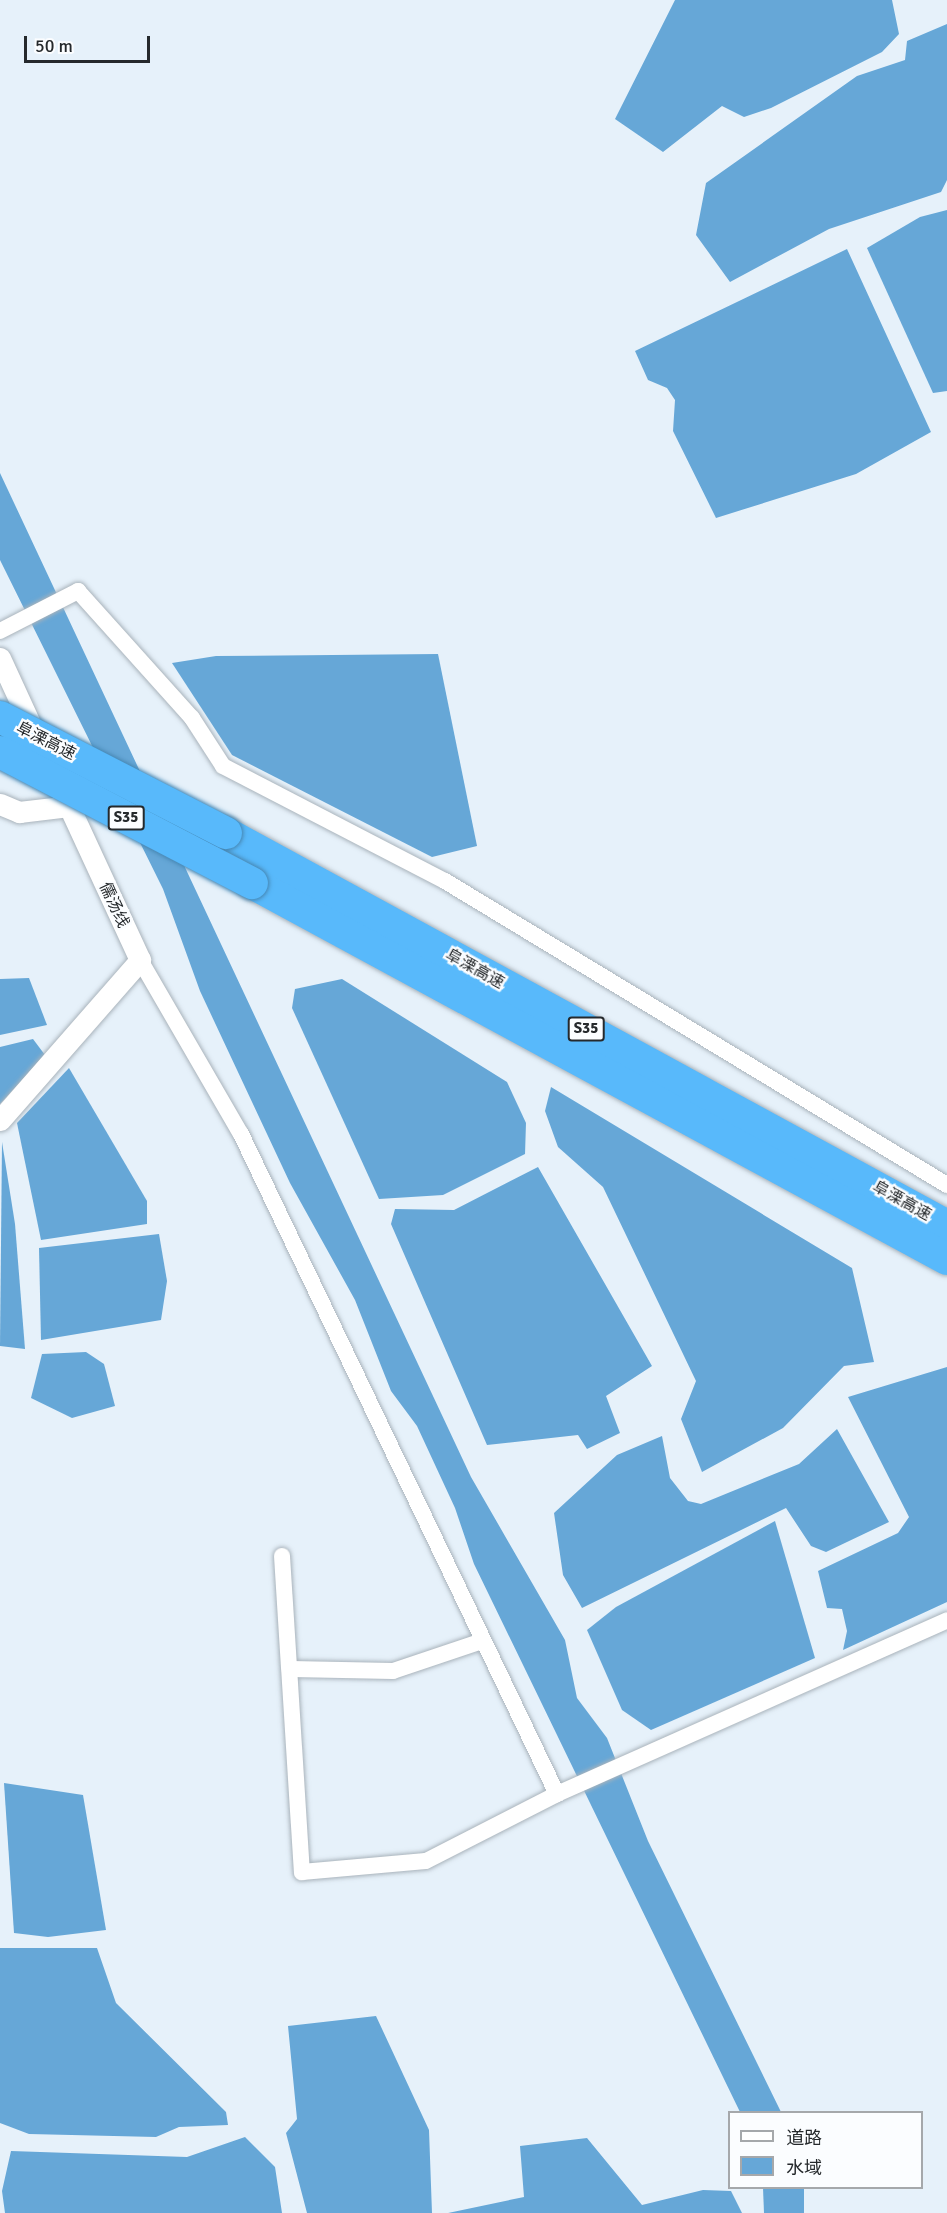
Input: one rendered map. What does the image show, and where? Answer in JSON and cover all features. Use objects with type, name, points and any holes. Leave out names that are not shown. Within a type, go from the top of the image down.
[{"type":"highway","name":"阜溧高速","points":[[0,717],[226,833],[947,1226]]},
{"type":"highway","name":"阜溧高速","points":[[0,752],[252,883],[947,1259]]},
{"type":"street","points":[[0,631],[78,591],[192,718],[223,766],[445,881],[947,1185]]},
{"type":"street","name":"儒汤线","points":[[0,658],[140,960]]},
{"type":"street","points":[[0,804],[19,812],[69,806]]},
{"type":"street","points":[[0,1120],[140,960],[241,1134],[479,1642],[557,1794]]},
{"type":"street","points":[[282,1556],[291,1669],[302,1872],[426,1861],[557,1794],[947,1620]]},
{"type":"street","points":[[291,1669],[393,1671],[479,1642]]},
{"type":"water","points":[[675,0],[892,0],[899,34],[882,52],[771,108],[744,117],[722,106],[663,152],[615,119]]},
{"type":"water","points":[[947,24],[947,180],[941,192],[829,229],[730,282],[696,235],[706,183],[857,76],[905,60],[907,41]]},
{"type":"water","points":[[947,210],[947,391],[933,393],[867,248],[920,217]]},
{"type":"water","points":[[847,249],[931,432],[856,474],[716,518],[673,431],[675,400],[667,388],[648,380],[635,351]]},
{"type":"water","points":[[0,473],[471,1477],[565,1640],[577,1698],[607,1738],[648,1841],[781,2111],[740,2111],[474,1564],[455,1508],[417,1426],[391,1391],[355,1300],[290,1183],[200,991],[163,889],[0,560]]},
{"type":"water","points":[[438,654],[477,846],[432,857],[232,755],[172,663],[216,656]]},
{"type":"water","points":[[29,978],[47,1025],[0,1035],[0,979]]},
{"type":"water","points":[[342,979],[507,1082],[526,1123],[525,1154],[443,1195],[379,1199],[292,1008],[295,989]]},
{"type":"water","points":[[33,1039],[45,1055],[0,1104],[0,1047]]},
{"type":"water","points":[[69,1068],[147,1201],[147,1224],[41,1240],[17,1123]]},
{"type":"water","points":[[551,1087],[852,1268],[874,1362],[844,1366],[783,1428],[702,1472],[681,1419],[696,1381],[603,1187],[558,1147],[545,1111]]},
{"type":"water","points":[[2,1142],[15,1224],[25,1349],[0,1346]]},
{"type":"water","points":[[538,1167],[652,1366],[606,1396],[620,1433],[587,1449],[578,1435],[487,1445],[391,1224],[395,1209],[454,1210]]},
{"type":"water","points":[[159,1234],[167,1281],[161,1320],[41,1340],[39,1248]]},
{"type":"water","points":[[86,1352],[104,1364],[115,1406],[72,1418],[31,1398],[42,1354]]},
{"type":"water","points":[[947,1367],[947,1602],[843,1650],[847,1631],[842,1609],[827,1608],[818,1571],[898,1533],[909,1517],[848,1397]]},
{"type":"water","points":[[837,1429],[889,1522],[826,1552],[811,1546],[786,1508],[582,1608],[563,1575],[554,1513],[617,1455],[662,1436],[670,1478],[688,1501],[701,1504],[799,1464]]},
{"type":"water","points":[[775,1521],[815,1658],[651,1730],[622,1710],[587,1630],[616,1607]]},
{"type":"water","points":[[4,1783],[83,1795],[106,1930],[48,1937],[14,1933]]},
{"type":"water","points":[[0,1948],[97,1948],[116,2003],[226,2112],[228,2125],[179,2127],[156,2137],[29,2134],[0,2123]]},
{"type":"water","points":[[376,2016],[429,2130],[432,2213],[307,2213],[286,2133],[297,2119],[288,2026]]},
{"type":"water","points":[[245,2137],[275,2167],[282,2213],[5,2213],[2,2191],[11,2151],[187,2157]]},
{"type":"water","points":[[587,2138],[642,2205],[703,2190],[731,2191],[742,2213],[448,2213],[524,2197],[520,2146]]},
{"type":"water","points":[[763,2189],[804,2189],[804,2213],[764,2213]]}]
